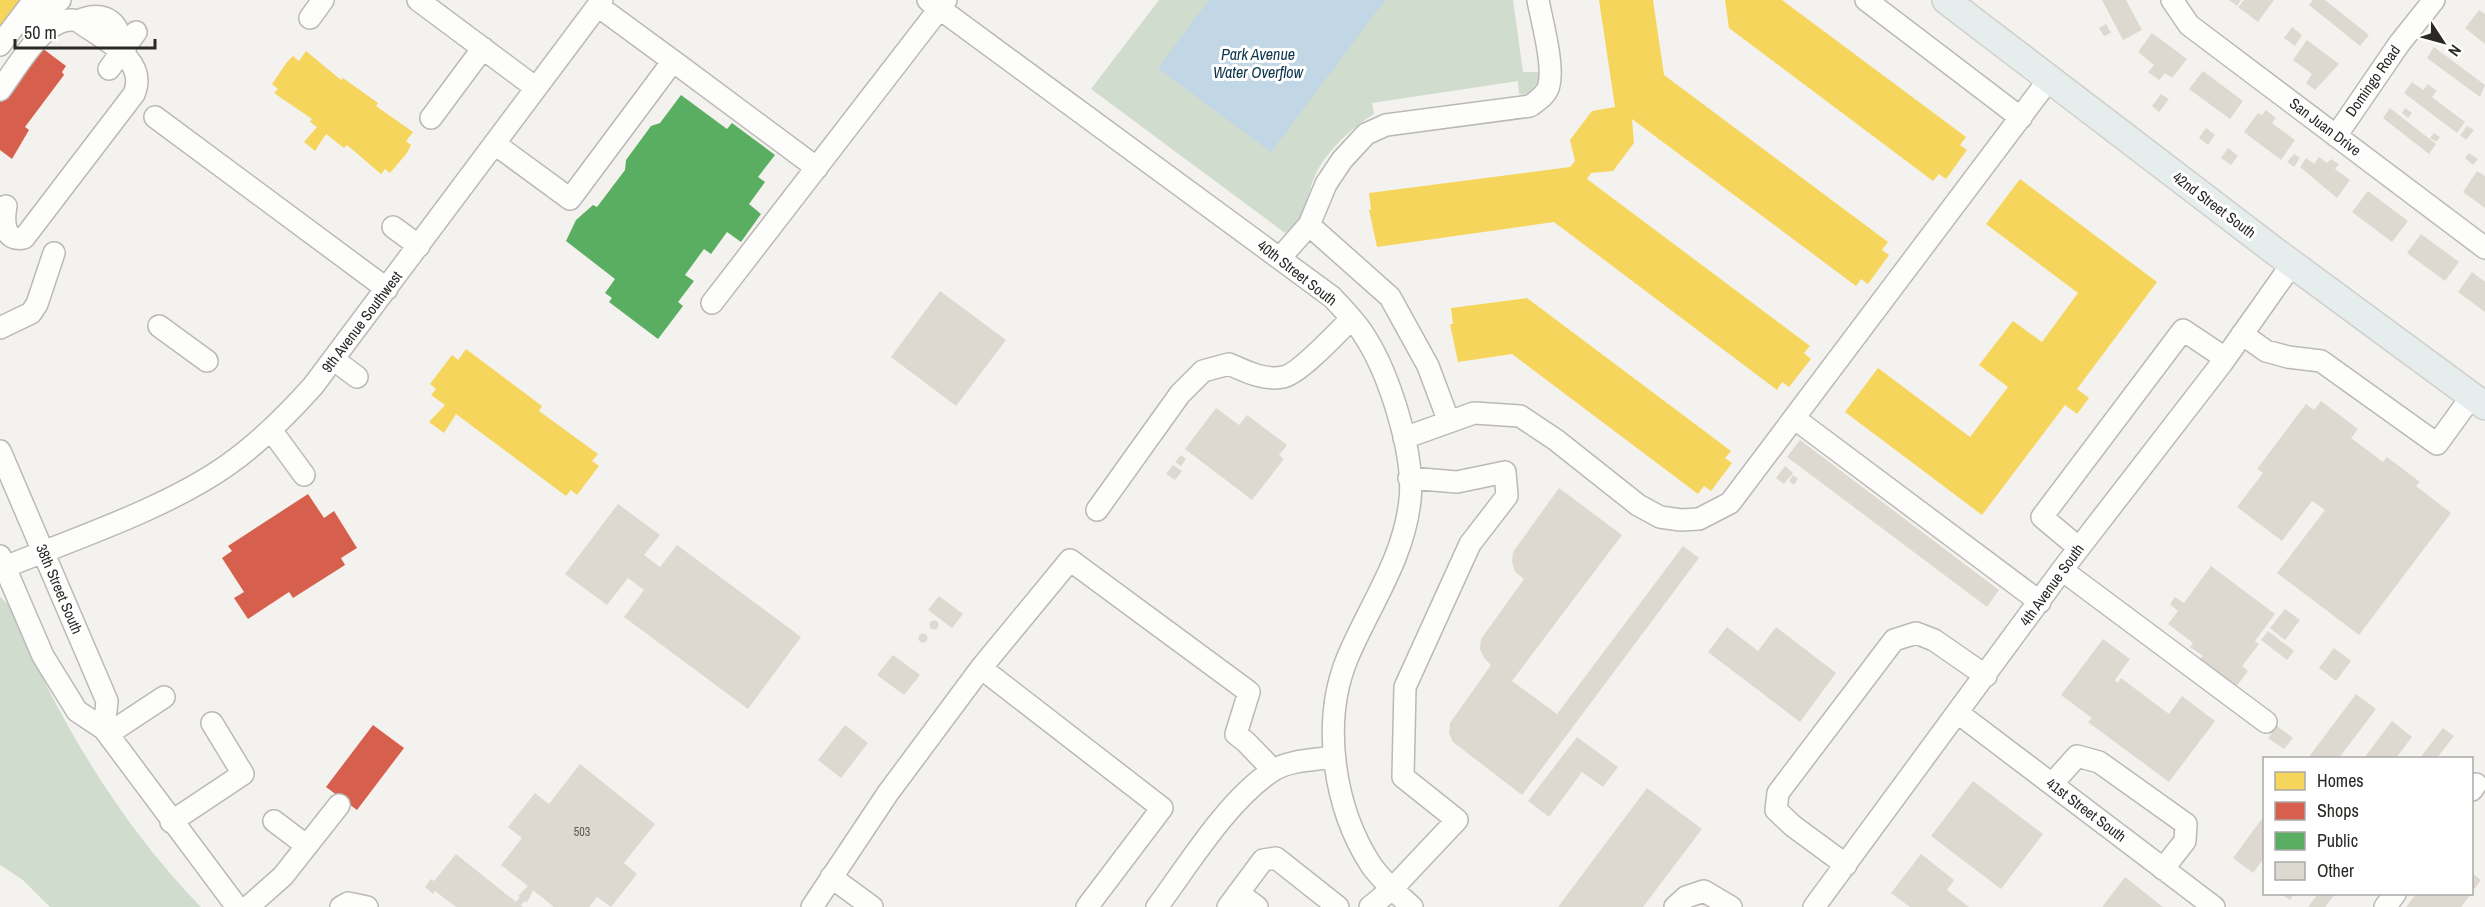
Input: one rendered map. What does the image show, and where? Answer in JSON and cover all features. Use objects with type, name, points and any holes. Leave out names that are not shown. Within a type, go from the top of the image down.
[{"type":"main road","name":"42nd Street South","points":[[1946,0],[2292,264],[2478,401]]},
{"type":"street","points":[[0,45],[34,0]]},
{"type":"street","points":[[0,75],[51,7],[60,0]]},
{"type":"street","points":[[310,18],[323,0]]},
{"type":"street","points":[[418,0],[537,88]]},
{"type":"street","points":[[1280,258],[1309,225],[1326,184],[1342,160],[1366,134],[1386,124],[1530,106],[1543,97],[1549,85],[1549,63],[1538,0]]},
{"type":"street","points":[[1866,0],[2021,117]]},
{"type":"street","name":"San Juan Drive","points":[[2172,0],[2189,25],[2485,248]]},
{"type":"street","name":"Domingo Road","points":[[2336,136],[2398,45],[2434,0]]},
{"type":"street","points":[[600,3],[673,61],[817,168]]},
{"type":"street","name":"9th Avenue Southwest","points":[[2,564],[43,551],[134,514],[192,486],[228,465],[271,430],[304,395],[333,359],[600,3]]},
{"type":"street","points":[[712,303],[817,168],[938,3]]},
{"type":"street","name":"40th Street South","points":[[938,3],[1129,150],[1332,297],[1364,335],[1389,382],[1404,438],[1410,498],[1401,548],[1346,661],[1338,691],[1334,757],[1354,835],[1372,866],[1412,907]]},
{"type":"street","points":[[0,90],[48,27],[60,20],[78,21],[121,52],[136,68],[139,82],[134,94],[31,231],[24,238],[5,244],[6,206]]},
{"type":"street","points":[[109,69],[136,32]]},
{"type":"street","points":[[431,118],[483,48]]},
{"type":"street","points":[[495,144],[570,199],[673,61]]},
{"type":"street","points":[[1404,438],[1474,413],[1501,413],[1520,417],[1556,440],[1638,505],[1660,517],[1681,520],[1699,519],[1730,503],[2050,78]]},
{"type":"street","points":[[155,117],[387,288]]},
{"type":"street","points":[[1309,225],[1390,297],[1428,366],[1449,422]]},
{"type":"street","points":[[393,227],[419,246]]},
{"type":"street","points":[[0,328],[31,313],[54,253]]},
{"type":"street","name":"4th Avenue South","points":[[1814,907],[2062,570],[2225,358],[2292,264]]},
{"type":"street","points":[[1096,510],[1180,394],[1203,371],[1229,364],[1254,375],[1284,378],[1309,360],[1351,319]]},
{"type":"street","points":[[159,326],[207,361]]},
{"type":"street","points":[[2079,548],[2042,518],[2183,330],[2225,358]]},
{"type":"street","points":[[2242,334],[2266,351],[2288,357],[2321,361],[2437,444],[2478,401]]},
{"type":"street","points":[[333,359],[357,377]]},
{"type":"street","points":[[1794,418],[2040,602]]},
{"type":"street","points":[[271,430],[304,475]]},
{"type":"street","name":"38th Street South","points":[[0,451],[107,701],[106,732]]},
{"type":"street","points":[[1370,907],[1392,889],[1457,820],[1403,777],[1405,687],[1470,544],[1507,496],[1505,472],[1457,482],[1408,478]]},
{"type":"street","points":[[812,907],[888,793],[981,668],[1070,560],[1249,692],[1236,734],[1273,770]]},
{"type":"street","points":[[2,564],[43,656],[76,711],[106,732],[171,822],[237,907]]},
{"type":"street","points":[[2062,570],[2266,722]]},
{"type":"street","points":[[1846,865],[1793,826],[1776,810],[1778,793],[1894,640],[1916,633],[1934,640],[1986,676]]},
{"type":"street","points":[[981,668],[1162,808],[1087,907]]},
{"type":"street","points":[[106,732],[164,697]]},
{"type":"street","name":"41st Street South","points":[[1958,712],[2214,907]]},
{"type":"street","points":[[171,822],[243,774],[212,723]]},
{"type":"street","points":[[2052,784],[2077,756],[2099,762],[2186,824],[2185,841],[2163,869]]},
{"type":"street","points":[[1156,907],[1218,826],[1242,798],[1273,770],[1295,762],[1334,757]]},
{"type":"street","points":[[248,907],[283,876],[339,805]]},
{"type":"street","points":[[274,821],[307,846]]},
{"type":"street","points":[[1257,907],[1233,900],[1263,860],[1276,858],[1338,907]]},
{"type":"street","points":[[831,877],[872,907]]},
{"type":"street","points":[[1675,907],[1686,897],[1704,891],[1731,907]]},
{"type":"street","points":[[2385,907],[2394,895]]},
{"type":"street","points":[[341,907],[348,903],[367,907]]},
{"type":"green space","points":[[1159,0],[1513,0],[1523,72],[1538,72],[1538,80],[1533,88],[1524,95],[1519,94],[1518,81],[1372,103],[1374,114],[1356,126],[1325,159],[1314,178],[1301,215],[1292,228],[1285,233],[1091,89]]},
{"type":"green space","points":[[0,597],[10,606],[48,687],[92,766],[143,840],[201,907],[50,907],[23,880],[0,865]]},
{"type":"water","name":"Park Avenue Water Overflow","points":[[1209,0],[1385,0],[1271,152],[1158,68]]},
{"type":"building: Homes","points":[[0,0],[24,0],[0,32]]},
{"type":"building: Homes","points":[[1599,0],[1653,0],[1664,75],[1888,242],[1882,250],[1889,255],[1868,284],[1861,279],[1856,286],[1632,119],[1634,143],[1613,171],[1591,173],[1587,179],[1810,346],[1804,353],[1811,359],[1789,387],[1782,382],[1777,390],[1554,222],[1377,247],[1369,210],[1371,210],[1369,193],[1570,167],[1575,161],[1570,140],[1592,111],[1615,107]]},
{"type":"building: Homes","points":[[1725,0],[1782,0],[1966,137],[1960,145],[1967,150],[1946,179],[1939,174],[1933,181],[1729,28]]},
{"type":"building: Homes","points":[[306,51],[341,80],[343,78],[378,103],[376,106],[413,132],[406,141],[411,145],[407,153],[390,173],[385,169],[381,174],[347,145],[344,148],[326,134],[315,151],[304,142],[317,127],[310,122],[312,119],[274,93],[278,89],[272,84],[293,56],[299,61]]},
{"type":"building: Homes","points":[[2020,179],[2157,282],[2077,389],[2089,398],[2077,414],[2065,405],[1982,515],[1845,412],[1878,368],[1970,437],[2008,387],[1979,365],[2013,321],[2042,342],[2078,293],[1986,224]]},
{"type":"building: Homes","points":[[1527,298],[1731,451],[1725,458],[1732,463],[1711,491],[1704,486],[1698,494],[1512,354],[1458,362],[1450,324],[1453,324],[1451,308]]},
{"type":"building: Homes","points":[[466,349],[542,406],[539,411],[598,454],[592,461],[599,466],[577,495],[571,490],[566,496],[456,414],[444,433],[429,422],[445,405],[431,395],[436,389],[430,384],[452,355],[458,360]]},
{"type":"building: Shops","points":[[42,48],[66,66],[62,72],[64,75],[25,127],[29,130],[12,159],[0,150],[0,98]]},
{"type":"building: Shops","points":[[308,494],[324,518],[334,511],[357,548],[341,558],[345,565],[293,598],[289,592],[248,619],[234,598],[244,592],[222,558],[232,551],[228,546]]},
{"type":"building: Shops","points":[[373,725],[404,748],[357,810],[326,787]]},
{"type":"building: Public","points":[[681,95],[727,129],[732,123],[775,155],[758,177],[765,182],[749,204],[761,214],[741,242],[727,232],[711,254],[704,249],[685,275],[694,281],[678,302],[683,306],[658,339],[609,302],[612,298],[605,293],[615,279],[566,241],[576,220],[593,205],[597,207],[625,170],[626,160],[651,126],[660,123]]},
{"type":"building: Other","points":[[2102,0],[2126,0],[2142,30],[2123,40]]},
{"type":"building: Other","points":[[2229,0],[2241,0],[2237,6]]},
{"type":"building: Other","points":[[2244,0],[2274,0],[2258,22],[2238,7]]},
{"type":"building: Other","points":[[2313,0],[2325,0],[2369,35],[2360,46],[2309,5]]},
{"type":"building: Other","points":[[2479,10],[2485,14],[2485,44],[2465,28]]},
{"type":"building: Other","points":[[2106,24],[2111,33],[2104,36],[2099,28]]},
{"type":"building: Other","points":[[2292,27],[2302,35],[2295,46],[2284,38]]},
{"type":"building: Other","points":[[2152,33],[2187,59],[2172,78],[2165,73],[2159,80],[2148,72],[2154,65],[2138,52]]},
{"type":"building: Other","points":[[2307,40],[2339,64],[2315,90],[2306,83],[2312,74],[2293,60]]},
{"type":"building: Other","points":[[2434,47],[2485,85],[2480,97],[2427,58]]},
{"type":"building: Other","points":[[2203,71],[2243,101],[2230,119],[2189,89]]},
{"type":"building: Other","points":[[2412,82],[2423,90],[2428,84],[2437,91],[2432,97],[2465,122],[2457,133],[2404,93]]},
{"type":"building: Other","points":[[2161,94],[2169,99],[2159,112],[2152,106]]},
{"type":"building: Other","points":[[2390,108],[2436,144],[2429,154],[2383,118]]},
{"type":"building: Other","points":[[2405,108],[2412,113],[2408,118],[2402,113]]},
{"type":"building: Other","points":[[2266,110],[2276,118],[2272,123],[2295,140],[2281,160],[2244,132],[2258,113],[2262,115]]},
{"type":"building: Other","points":[[2467,126],[2474,130],[2466,140],[2460,135]]},
{"type":"building: Other","points":[[2206,128],[2215,135],[2208,145],[2199,138]]},
{"type":"building: Other","points":[[2434,133],[2440,137],[2436,142],[2430,138]]},
{"type":"building: Other","points":[[2228,148],[2238,156],[2231,165],[2221,158]]},
{"type":"building: Other","points":[[2469,153],[2478,159],[2473,165],[2465,158]]},
{"type":"building: Other","points":[[2294,154],[2300,158],[2294,167],[2287,162]]},
{"type":"building: Other","points":[[2319,157],[2327,163],[2331,159],[2339,164],[2335,169],[2350,180],[2337,198],[2300,167],[2306,158],[2314,164]]},
{"type":"building: Other","points":[[2477,171],[2485,176],[2485,208],[2463,192]]},
{"type":"building: Other","points":[[2368,191],[2408,221],[2392,242],[2352,212]]},
{"type":"building: Other","points":[[2421,234],[2459,262],[2445,281],[2407,253]]},
{"type":"building: Other","points":[[2472,272],[2485,282],[2485,312],[2458,292]]},
{"type":"building: Other","points":[[940,291],[1006,340],[956,406],[891,357]]},
{"type":"building: Other","points":[[2321,401],[2358,429],[2351,438],[2383,462],[2387,457],[2420,482],[2416,486],[2451,513],[2359,635],[2277,573],[2325,510],[2312,501],[2282,541],[2237,507],[2263,473],[2257,469],[2306,404],[2314,410]]},
{"type":"building: Other","points":[[1216,408],[1239,425],[1247,415],[1287,445],[1279,455],[1284,459],[1252,500],[1185,449]]},
{"type":"building: Other","points":[[1800,440],[1999,590],[1987,607],[1787,457]]},
{"type":"building: Other","points":[[1181,455],[1186,459],[1181,466],[1175,462]]},
{"type":"building: Other","points":[[1173,465],[1182,471],[1175,480],[1166,474]]},
{"type":"building: Other","points":[[1785,466],[1793,473],[1784,484],[1776,478]]},
{"type":"building: Other","points":[[1793,475],[1798,479],[1794,485],[1789,481]]},
{"type":"building: Other","points":[[1559,488],[1622,535],[1512,681],[1557,714],[1683,546],[1699,558],[1522,795],[1453,742],[1449,733],[1450,723],[1491,665],[1484,658],[1480,649],[1481,639],[1524,579],[1515,572],[1512,562],[1513,552]]},
{"type":"building: Other","points":[[618,504],[660,535],[644,555],[660,567],[677,545],[801,637],[748,709],[624,617],[644,590],[628,578],[607,605],[565,574]]},
{"type":"building: Other","points":[[2211,566],[2275,614],[2255,641],[2259,644],[2242,666],[2248,671],[2233,691],[2197,663],[2203,656],[2190,647],[2193,643],[2168,624],[2178,611],[2170,604],[2175,597],[2184,603]]},
{"type":"building: Other","points":[[939,596],[963,614],[952,628],[928,610]]},
{"type":"building: Other","points":[[2285,609],[2300,620],[2285,640],[2270,628]]},
{"type":"building: Other","points":[[934,621],[938,625],[934,629],[930,625]]},
{"type":"building: Other","points":[[1727,627],[1758,651],[1776,627],[1836,673],[1800,722],[1708,652]]},
{"type":"building: Other","points":[[2268,631],[2294,651],[2287,660],[2261,640]]},
{"type":"building: Other","points":[[923,633],[928,638],[923,643],[918,638]]},
{"type":"building: Other","points":[[2103,639],[2130,659],[2115,680],[2118,683],[2121,678],[2169,714],[2182,696],[2215,721],[2169,782],[2088,722],[2092,718],[2061,695]]},
{"type":"building: Other","points":[[2334,648],[2351,661],[2336,681],[2319,668]]},
{"type":"building: Other","points":[[893,655],[920,675],[904,695],[877,675]]},
{"type":"building: Other","points":[[2356,694],[2376,709],[2340,757],[2309,757]]},
{"type":"building: Other","points":[[2392,721],[2412,737],[2397,757],[2365,757]]},
{"type":"building: Other","points":[[845,725],[868,743],[841,778],[818,760]]},
{"type":"building: Other","points":[[2277,726],[2293,738],[2284,749],[2268,738]]},
{"type":"building: Other","points":[[2443,728],[2454,736],[2438,757],[2421,757]]},
{"type":"building: Other","points":[[1577,737],[1618,767],[1603,787],[1582,772],[1549,817],[1528,801]]},
{"type":"building: Other","points":[[580,764],[655,824],[624,863],[637,874],[611,907],[597,897],[589,907],[554,907],[533,890],[527,903],[525,901],[521,905],[523,907],[456,907],[435,891],[433,894],[425,887],[431,879],[434,881],[456,854],[516,902],[520,897],[518,896],[528,886],[501,865],[522,838],[508,827],[535,793],[549,804]]},
{"type":"building: Other","points":[[1973,781],[2043,834],[2001,889],[1931,836]]},
{"type":"building: Other","points":[[1647,788],[1702,829],[1643,907],[1558,907]]},
{"type":"building: Other","points":[[2263,817],[2263,859],[2253,873],[2233,858]]},
{"type":"building: Other","points":[[1921,854],[1954,880],[1947,890],[1969,907],[1910,907],[1891,893]]},
{"type":"building: Other","points":[[2473,874],[2481,880],[2473,891]]},
{"type":"building: Other","points":[[2125,877],[2163,907],[2102,907]]},
{"type":"building: Other","points":[[2282,895],[2293,895],[2290,900]]},
{"type":"building: Other","points":[[2317,895],[2334,895],[2325,907],[2308,907]]},
{"type":"building: Other","points":[[2415,895],[2470,895],[2461,907],[2406,907]]}]
